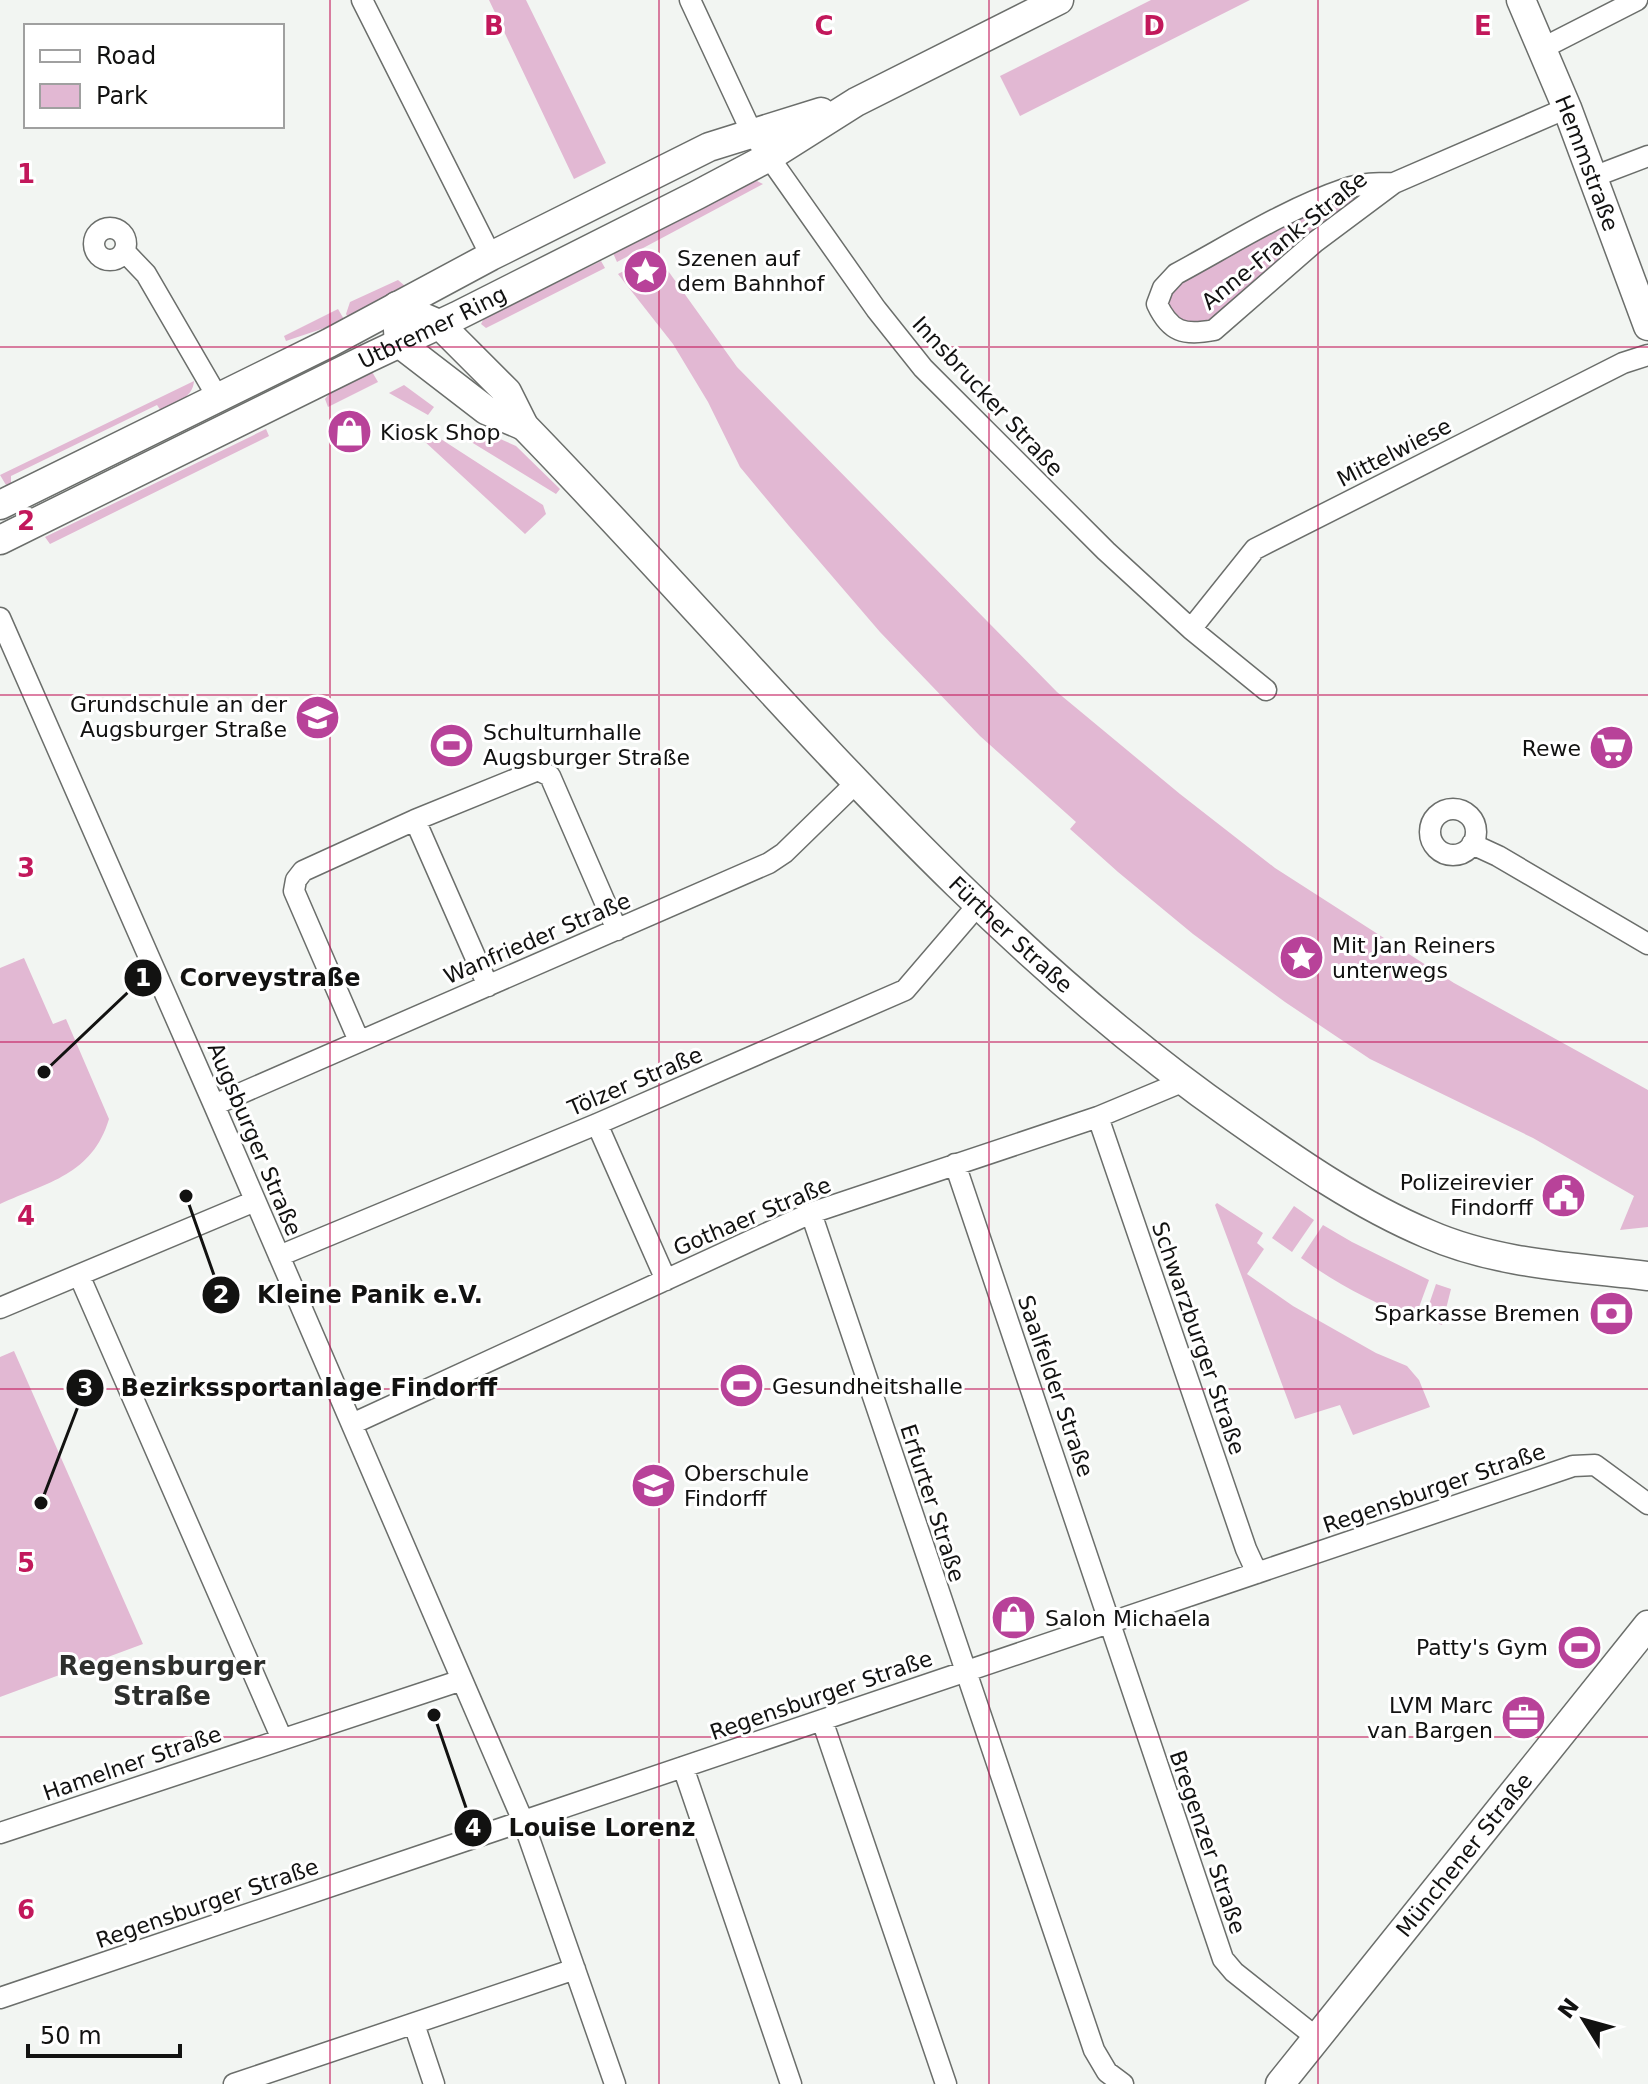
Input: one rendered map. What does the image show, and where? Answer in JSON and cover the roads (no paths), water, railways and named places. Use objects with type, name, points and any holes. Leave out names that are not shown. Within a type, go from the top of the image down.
[{"type":"main road","name":"Utbremer Ring","points":[[0,540],[769,157],[856,102],[1059,0]]},
{"type":"main road","name":"Hemmstraße","points":[[1521,0],[1567,108],[1648,326]]},
{"type":"main road","name":"Utbremer Ring","points":[[0,505],[218,398],[709,147],[856,102]]},
{"type":"main road","name":"Fürther Straße","points":[[397,306],[439,324],[507,392],[524,426],[977,906],[1092,1008],[1182,1082],[1309,1169],[1427,1234],[1512,1259],[1648,1276]]},
{"type":"main road","points":[[397,306],[399,343]]},
{"type":"main road","name":"Fürther Straße","points":[[399,343],[486,410],[524,426]]},
{"type":"main road","name":"Fürther Straße","points":[[1612,1272],[1648,1264]]},
{"type":"main road","name":"Münchener Straße","points":[[1280,2084],[1648,1625]]},
{"type":"street","points":[[362,0],[491,256]]},
{"type":"street","name":"Innsbrucker Straße","points":[[690,0],[752,133],[876,309],[923,368],[1095,540],[1191,629],[1266,690]]},
{"type":"street","points":[[1543,48],[1637,0]]},
{"type":"street","name":"Anne-Frank-Straße","points":[[1394,183],[1345,188],[1282,217],[1176,274],[1163,288],[1157,304],[1164,320],[1178,330],[1195,334],[1214,330],[1315,242],[1394,183],[1567,108]]},
{"type":"street","points":[[1593,177],[1648,156]]},
{"type":"street","points":[[125,252],[146,274],[218,398]]},
{"type":"street","name":"Mittelwiese","points":[[1191,629],[1255,549],[1623,363],[1648,355]]},
{"type":"street","name":"Augsburger Straße","points":[[0,618],[523,1821],[615,2084]]},
{"type":"street","points":[[359,1041],[294,891],[296,880],[303,871],[415,820],[538,770],[550,776],[617,930]]},
{"type":"street","name":"Wanfrieder Straße","points":[[214,1105],[769,863],[784,853],[858,781]]},
{"type":"street","points":[[415,820],[488,986]]},
{"type":"street","points":[[1472,844],[1498,856],[1648,944]]},
{"type":"street","name":"Tölzer Straße","points":[[279,1256],[597,1124],[905,990],[977,906]]},
{"type":"street","name":"Gothaer Straße","points":[[352,1424],[811,1213],[1098,1117],[1182,1082]]},
{"type":"street","name":"Schwarzburger Straße","points":[[1098,1117],[1246,1549],[1257,1573]]},
{"type":"street","points":[[597,1124],[666,1280]]},
{"type":"street","name":"Saalfelder Straße","points":[[955,1164],[1100,1592],[1108,1624]]},
{"type":"street","points":[[0,1308],[255,1201]]},
{"type":"street","name":"Erfurter Straße","points":[[811,1213],[1094,2050],[1107,2072],[1123,2084]]},
{"type":"street","points":[[79,1275],[282,1739]]},
{"type":"street","name":"Regensburger Straße","points":[[0,1998],[1573,1466],[1595,1465],[1648,1504]]},
{"type":"street","name":"Bregenzer Straße","points":[[1108,1624],[1223,1959],[1234,1972],[1317,2038]]},
{"type":"street","name":"Hamelner Straße","points":[[0,1833],[462,1680]]},
{"type":"street","points":[[822,1720],[946,2084]]},
{"type":"street","points":[[683,1767],[791,2084]]},
{"type":"street","points":[[234,2084],[287,2076],[414,2024],[575,1969]]},
{"type":"street","points":[[414,2024],[434,2084]]},
{"type":"place","name":"Szenen auf dem Bahnhof","points":[[646,271]]},
{"type":"place","name":"Kiosk Shop","points":[[349,432]]},
{"type":"place","name":"Grundschule an der Augsburger Straße","points":[[318,717]]},
{"type":"place","name":"Schulturnhalle Augsburger Straße","points":[[452,745]]},
{"type":"place","name":"Rewe","points":[[1612,748]]},
{"type":"place","name":"Mit Jan Reiners unterwegs","points":[[1301,958]]},
{"type":"place","name":"Corveystraße","points":[[44,1072]]},
{"type":"place","name":"Polizeirevier Findorff","points":[[1564,1195]]},
{"type":"place","name":"Kleine Panik e.V.","points":[[186,1196]]},
{"type":"place","name":"Sparkasse Bremen","points":[[1611,1313]]},
{"type":"place","name":"Gesundheitshalle","points":[[741,1386]]},
{"type":"place","name":"Oberschule Findorff","points":[[653,1486]]},
{"type":"place","name":"Bezirkssportanlage Findorff","points":[[41,1503]]},
{"type":"place","name":"Salon Michaela","points":[[1014,1618]]},
{"type":"place","name":"Patty's Gym","points":[[1579,1647]]},
{"type":"place","name":"Louise Lorenz","points":[[434,1715]]},
{"type":"place","name":"LVM Marc van Bargen","points":[[1524,1718]]},
{"type":"district","name":"Regensburger Straße","points":[[162,1681]]}]
